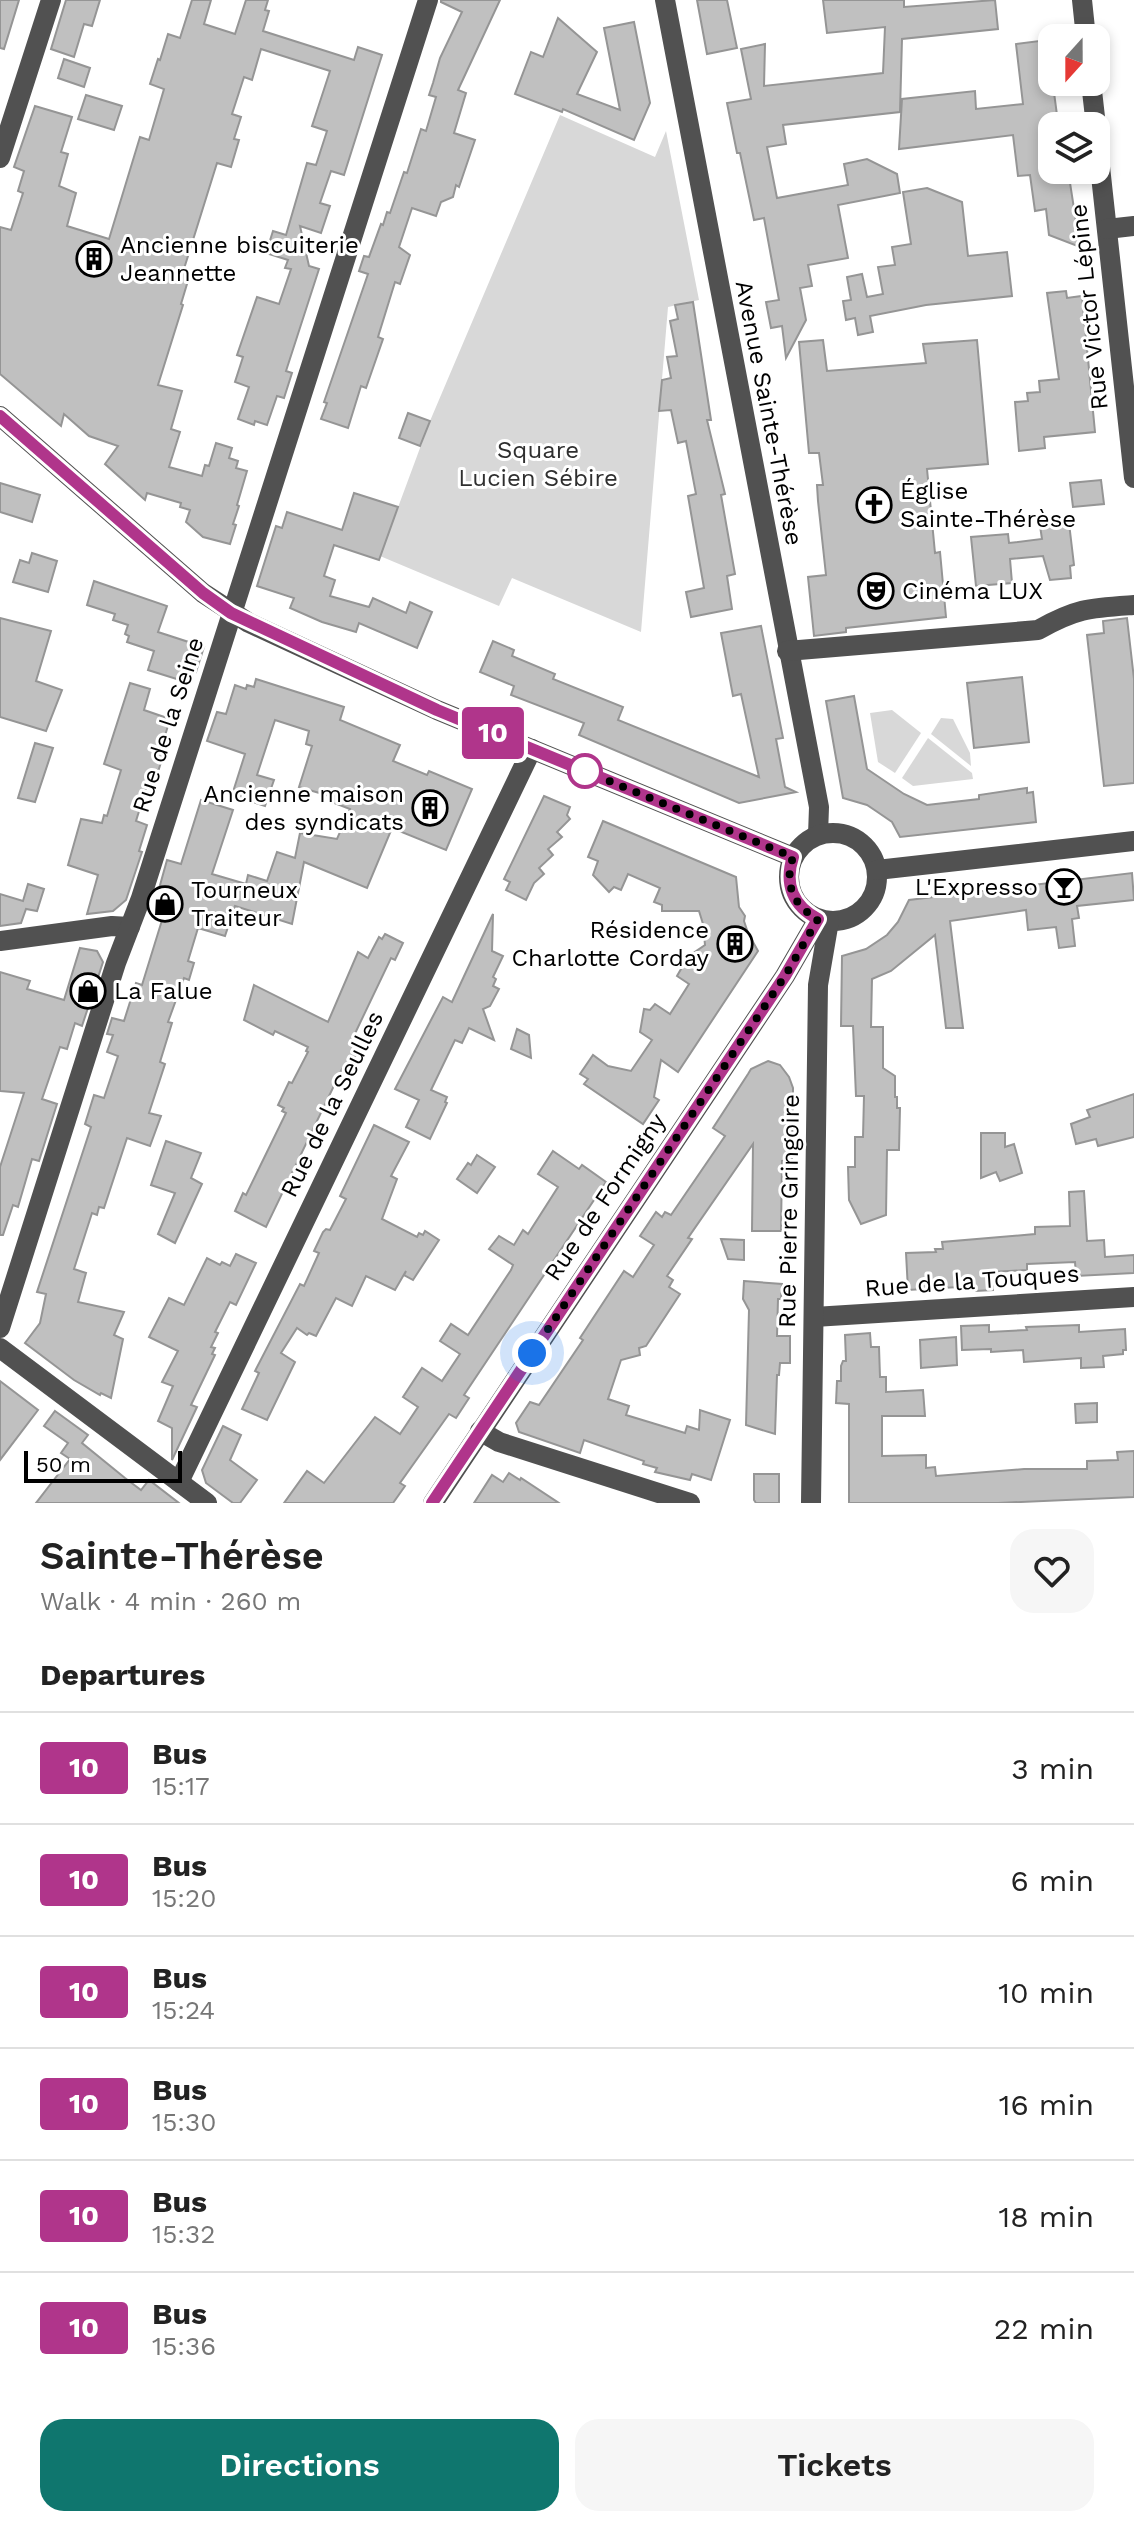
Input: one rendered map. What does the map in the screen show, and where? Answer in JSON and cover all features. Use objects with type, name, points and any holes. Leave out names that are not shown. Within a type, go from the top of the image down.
[{"type":"street","points":[[0,158],[51,0]]},
{"type":"street","name":"Rue de la Seine","points":[[0,1328],[428,0]]},
{"type":"street","name":"Avenue Sainte-Thérèse","points":[[665,0],[819,807],[818,835]]},
{"type":"street","points":[[1082,0],[1085,24]]},
{"type":"street","name":"Rue Victor Lépine","points":[[1102,184],[1134,478]]},
{"type":"street","points":[[1107,229],[1134,226]]},
{"type":"street","points":[[0,416],[203,593],[231,613],[423,703],[793,857]]},
{"type":"street","points":[[787,651],[1038,630],[1069,613],[1087,608],[1134,605]]},
{"type":"street","name":"Rue de la Seulles","points":[[179,1482],[532,749]]},
{"type":"street","points":[[830,832],[854,837],[871,854],[877,870],[876,889],[863,910],[842,921],[824,920],[801,908],[790,889],[789,869],[793,857],[807,840],[818,835],[830,832]]},
{"type":"street","points":[[877,870],[1134,841]]},
{"type":"street","name":"Rue Pierre Gringoire","points":[[811,1503],[818,985],[824,920]]},
{"type":"street","name":"Rue de Formigny","points":[[433,1503],[824,920]]},
{"type":"street","points":[[0,941],[84,929],[130,927]]},
{"type":"street","name":"Rue de la Touques","points":[[814,1317],[1134,1297]]},
{"type":"street","points":[[0,1348],[207,1503]]},
{"type":"street","points":[[480,1431],[499,1442],[690,1503]]},
{"type":"green space","name":"Square Lucien Sébire","points":[[560,115],[655,157],[666,131],[699,300],[668,307],[641,632],[512,578],[499,606],[380,556],[430,421]]},
{"type":"green space","points":[[892,710],[921,733],[895,773],[878,762],[870,713]]},
{"type":"green space","points":[[941,718],[953,719],[970,753],[971,766],[931,734]]},
{"type":"green space","points":[[928,738],[972,773],[973,779],[913,786],[902,778]]},
{"type":"building","points":[[0,0],[19,0],[4,49],[0,48]]},
{"type":"building","points":[[66,0],[100,0],[92,26],[84,24],[74,57],[51,49]]},
{"type":"building","points":[[192,0],[211,0],[204,24],[235,34],[246,0],[268,0],[265,10],[269,11],[263,31],[354,60],[358,47],[382,55],[344,175],[331,171],[320,203],[330,206],[321,233],[300,226],[309,266],[319,269],[286,371],[292,373],[284,398],[277,396],[267,425],[255,421],[254,425],[238,419],[249,387],[235,382],[243,357],[237,355],[257,297],[279,304],[291,269],[285,268],[288,260],[266,253],[273,231],[286,235],[307,163],[316,165],[327,131],[312,126],[330,71],[261,49],[252,80],[244,77],[232,114],[241,117],[234,139],[239,140],[231,167],[217,163],[183,272],[190,274],[158,385],[182,391],[171,429],[180,432],[169,467],[202,476],[205,465],[209,466],[216,443],[232,448],[229,458],[238,461],[236,468],[247,471],[230,544],[203,537],[186,522],[190,510],[180,507],[181,503],[147,493],[145,500],[105,464],[118,446],[89,436],[64,414],[61,426],[0,374],[0,227],[11,230],[23,193],[18,191],[24,171],[14,167],[35,106],[72,117],[61,152],[68,154],[59,186],[76,193],[67,226],[109,239],[140,137],[149,140],[164,89],[150,84],[158,59],[168,34],[180,38]]},
{"type":"building","points":[[441,0],[500,0],[458,90],[466,93],[454,133],[475,140],[459,187],[456,185],[453,197],[441,202],[436,216],[412,208],[399,247],[410,255],[400,284],[395,282],[378,337],[383,339],[366,388],[361,386],[348,428],[321,419],[327,403],[324,402],[368,274],[359,271],[364,256],[369,257],[381,224],[387,212],[390,213],[421,129],[426,131],[436,97],[429,95],[440,58],[462,12]]},
{"type":"building","points":[[697,0],[727,0],[737,48],[707,54]]},
{"type":"building","points":[[823,0],[904,0],[904,7],[995,0],[998,29],[902,39],[900,112],[783,125],[786,144],[767,147],[777,198],[848,185],[844,164],[867,159],[897,174],[900,193],[838,205],[848,258],[808,265],[812,286],[800,288],[806,320],[786,358],[782,326],[771,328],[766,302],[779,300],[764,218],[754,220],[727,103],[751,99],[741,49],[765,44],[764,86],[883,73],[885,27],[827,33]]},
{"type":"building","points":[[558,18],[597,52],[577,94],[620,110],[604,28],[634,22],[650,103],[634,140],[563,109],[562,112],[515,94],[531,52],[543,57]]},
{"type":"building","points":[[1038,41],[1038,96],[1054,96],[1057,112],[1038,112],[1038,184],[1070,184],[1080,247],[1049,235],[1046,209],[1035,211],[1030,175],[1018,176],[1013,135],[899,149],[902,99],[975,91],[976,109],[1023,104],[1016,44]]},
{"type":"building","points":[[64,59],[90,68],[84,87],[58,78]]},
{"type":"building","points":[[86,95],[122,106],[114,130],[78,119]]},
{"type":"building","points":[[927,188],[962,202],[968,256],[1007,252],[1012,296],[926,305],[870,316],[873,332],[858,335],[855,318],[846,320],[843,301],[851,300],[847,277],[862,274],[867,297],[883,294],[878,267],[895,265],[892,247],[911,244],[903,192]]},
{"type":"building","points":[[1066,291],[1067,298],[1082,296],[1095,432],[1044,437],[1045,448],[1019,451],[1015,402],[1028,401],[1027,393],[1040,392],[1039,381],[1059,379],[1047,293]]},
{"type":"building","points":[[693,302],[711,420],[707,420],[725,494],[721,495],[735,574],[727,576],[732,609],[691,617],[686,592],[704,588],[688,496],[696,494],[686,441],[678,443],[671,410],[659,411],[662,380],[671,378],[667,357],[677,356],[670,321],[678,319],[675,305]]},
{"type":"building","points":[[823,340],[827,371],[926,363],[923,344],[977,340],[988,464],[927,469],[935,553],[940,552],[946,617],[846,628],[846,632],[814,636],[808,577],[826,575],[817,485],[823,485],[819,453],[809,453],[799,342]]},
{"type":"building","points":[[408,413],[430,421],[420,446],[399,438]]},
{"type":"building","points":[[1101,480],[1104,504],[1073,507],[1070,483]]},
{"type":"building","points":[[0,483],[40,495],[32,522],[0,512]]},
{"type":"building","points":[[354,493],[398,507],[379,560],[334,545],[324,576],[335,580],[330,596],[369,607],[373,598],[406,613],[410,602],[432,612],[417,648],[359,623],[356,632],[322,622],[290,608],[294,598],[257,586],[276,526],[282,528],[287,512],[342,530]]},
{"type":"building","points":[[1069,523],[1074,565],[1070,566],[1071,578],[1050,580],[1043,556],[1010,559],[1012,583],[976,586],[971,537],[1008,534],[1009,543],[1042,539],[1040,526]]},
{"type":"building","points":[[32,553],[57,561],[48,592],[13,582],[20,560],[29,563]]},
{"type":"building","points":[[94,581],[167,606],[158,632],[204,647],[196,672],[187,669],[183,681],[148,670],[154,651],[127,642],[129,636],[125,634],[128,625],[113,620],[115,614],[87,605]]},
{"type":"building","points":[[0,618],[51,631],[36,681],[62,690],[46,731],[0,717]]},
{"type":"building","points":[[1127,618],[1134,679],[1134,783],[1104,786],[1087,635],[1104,633],[1103,621]]},
{"type":"building","points":[[761,626],[783,738],[776,739],[785,787],[796,792],[739,803],[579,735],[584,723],[511,695],[514,686],[480,672],[493,641],[514,650],[512,656],[555,674],[553,679],[623,707],[618,720],[759,777],[741,694],[733,696],[721,633]]},
{"type":"building","points":[[1022,677],[1029,742],[974,748],[967,683]]},
{"type":"building","points":[[256,679],[344,707],[340,720],[400,745],[393,761],[427,775],[429,771],[472,789],[446,850],[392,828],[367,888],[304,862],[292,924],[235,906],[225,936],[198,928],[188,961],[194,963],[189,980],[184,978],[168,1022],[172,1023],[160,1062],[165,1064],[149,1113],[161,1116],[150,1146],[127,1138],[104,1208],[99,1207],[97,1215],[92,1213],[74,1269],[86,1273],[78,1302],[124,1312],[114,1335],[123,1339],[111,1398],[74,1380],[25,1343],[40,1323],[46,1294],[37,1292],[91,1127],[85,1124],[94,1095],[104,1098],[118,1056],[107,1052],[113,1035],[107,1034],[112,1018],[124,1021],[136,983],[142,985],[163,917],[152,914],[167,860],[181,864],[201,800],[233,810],[212,874],[246,884],[248,875],[267,881],[277,852],[295,858],[300,833],[337,839],[350,809],[332,802],[333,797],[299,787],[312,746],[306,744],[309,731],[275,720],[257,775],[274,780],[265,806],[232,795],[245,754],[207,741],[217,712],[226,714],[235,685],[246,689],[247,685],[254,687]]},
{"type":"building","points":[[130,683],[150,689],[144,710],[170,719],[161,749],[165,750],[155,781],[149,779],[136,821],[147,825],[139,851],[142,852],[126,900],[113,911],[87,914],[98,875],[68,865],[81,819],[102,823],[104,815],[107,816],[121,770],[104,764]]},
{"type":"building","points":[[854,696],[867,769],[904,794],[927,805],[979,799],[979,795],[1027,788],[1027,793],[1033,792],[1036,822],[900,837],[892,822],[876,811],[843,798],[826,701]]},
{"type":"building","points":[[35,743],[53,748],[35,802],[18,798]]},
{"type":"building","points":[[544,796],[570,807],[567,815],[570,819],[557,832],[562,837],[548,849],[553,855],[539,868],[544,874],[534,883],[526,900],[506,890],[510,882],[504,879]]},
{"type":"building","name":"Résidence Charlotte Corday","points":[[603,821],[736,877],[739,907],[758,951],[678,1072],[661,1060],[654,1097],[659,1100],[643,1124],[584,1084],[588,1079],[580,1074],[593,1055],[608,1066],[631,1071],[652,1040],[640,1032],[644,1009],[650,1010],[655,1004],[670,1014],[689,984],[677,976],[681,969],[677,964],[705,945],[703,924],[699,911],[662,911],[662,905],[654,902],[660,888],[628,874],[621,890],[614,887],[609,892],[593,875],[598,861],[588,857]]},
{"type":"building","points":[[1132,873],[1134,900],[1077,906],[1079,918],[1072,919],[1075,946],[1059,948],[1056,927],[1028,930],[1026,910],[950,921],[963,1028],[946,1028],[935,935],[891,971],[872,979],[871,1027],[883,1027],[883,1068],[895,1076],[895,1097],[897,1108],[900,1108],[899,1150],[887,1150],[886,1215],[861,1224],[849,1200],[848,1167],[855,1167],[855,1137],[863,1137],[864,1096],[856,1096],[853,1026],[841,1026],[842,956],[866,949],[887,935],[909,900]]},
{"type":"building","points":[[28,884],[44,889],[37,911],[26,909],[21,923],[0,926],[0,894],[23,901]]},
{"type":"building","points":[[493,914],[492,951],[503,956],[493,977],[496,979],[493,986],[499,989],[490,1006],[483,1009],[494,1040],[469,1028],[462,1043],[455,1040],[431,1090],[447,1097],[447,1103],[430,1139],[406,1127],[419,1100],[395,1089],[443,997],[452,1002]]},
{"type":"building","points":[[385,934],[403,943],[395,960],[391,958],[350,1044],[359,1048],[350,1068],[346,1071],[342,1069],[266,1227],[235,1211],[286,1113],[278,1105],[308,1047],[275,1031],[273,1035],[244,1020],[254,985],[328,1022],[358,952],[368,958],[379,937],[382,939]]},
{"type":"building","points":[[80,948],[97,951],[103,962],[82,1026],[75,1023],[67,1049],[60,1047],[42,1099],[57,1104],[39,1161],[32,1159],[18,1207],[13,1205],[3,1235],[0,1235],[0,1167],[24,1093],[0,1091],[0,972],[30,981],[27,989],[64,1000]]},
{"type":"building","points":[[517,1029],[529,1035],[531,1058],[511,1049]]},
{"type":"building","points":[[768,1061],[780,1065],[793,1088],[792,1161],[782,1161],[781,1231],[752,1231],[753,1144],[688,1238],[692,1239],[667,1276],[673,1280],[669,1287],[680,1294],[646,1346],[639,1348],[640,1355],[621,1360],[608,1399],[629,1406],[626,1415],[685,1433],[687,1426],[699,1430],[700,1410],[730,1420],[711,1480],[692,1474],[690,1480],[655,1472],[657,1468],[643,1464],[644,1461],[584,1440],[580,1453],[519,1432],[516,1423],[530,1402],[539,1405],[624,1271],[633,1277],[654,1245],[640,1236],[656,1212],[662,1217],[665,1212],[671,1215],[725,1136],[713,1128],[751,1069]]},
{"type":"building","points":[[1134,1094],[1134,1137],[1098,1146],[1096,1139],[1076,1144],[1071,1124],[1090,1117],[1087,1110]]},
{"type":"building","points":[[374,1125],[409,1142],[391,1176],[397,1179],[382,1219],[417,1237],[425,1231],[439,1240],[413,1280],[404,1275],[406,1271],[395,1290],[366,1276],[352,1306],[336,1298],[316,1336],[307,1335],[297,1328],[281,1353],[295,1362],[267,1420],[242,1409],[259,1373],[255,1371],[300,1284],[304,1286],[319,1253],[314,1251],[323,1232],[330,1230],[346,1199],[340,1196]]},
{"type":"building","points":[[981,1133],[1005,1133],[1005,1147],[1014,1144],[1022,1173],[1000,1181],[996,1172],[981,1178]]},
{"type":"building","points":[[166,1141],[201,1153],[191,1178],[202,1184],[175,1243],[158,1234],[175,1193],[151,1185]]},
{"type":"building","points":[[553,1151],[579,1169],[582,1165],[606,1182],[464,1395],[469,1398],[456,1418],[449,1414],[400,1483],[405,1486],[393,1503],[284,1503],[307,1471],[324,1483],[375,1417],[400,1434],[418,1407],[403,1397],[422,1368],[442,1381],[460,1354],[440,1341],[451,1324],[468,1335],[513,1265],[489,1249],[499,1236],[514,1245],[523,1230],[528,1234],[558,1187],[538,1174]]},
{"type":"building","points":[[477,1155],[495,1167],[477,1193],[457,1179]]},
{"type":"building","points":[[1084,1191],[1087,1241],[1104,1240],[1105,1257],[1134,1255],[1134,1273],[1076,1276],[1075,1262],[1027,1264],[1027,1270],[992,1272],[993,1290],[976,1291],[976,1286],[908,1290],[906,1253],[936,1252],[935,1249],[943,1249],[942,1242],[1035,1234],[1035,1227],[1070,1226],[1069,1192]]},
{"type":"building","points":[[721,1239],[744,1240],[744,1260],[728,1259]]},
{"type":"building","points":[[236,1254],[256,1263],[236,1305],[230,1302],[215,1332],[218,1333],[211,1347],[215,1348],[212,1354],[215,1355],[191,1405],[197,1407],[172,1460],[172,1428],[158,1421],[173,1386],[162,1382],[178,1351],[149,1337],[169,1298],[184,1305],[207,1258],[230,1266]]},
{"type":"building","points":[[744,1281],[782,1284],[781,1299],[778,1299],[777,1336],[790,1336],[790,1363],[780,1363],[777,1375],[775,1434],[746,1425],[749,1310],[743,1299]]},
{"type":"building","points":[[989,1325],[989,1332],[1079,1325],[1079,1332],[1125,1329],[1126,1350],[1123,1354],[1103,1356],[1104,1367],[1081,1368],[1081,1358],[1024,1362],[1023,1350],[962,1350],[961,1326]]},
{"type":"building","points":[[870,1333],[871,1347],[879,1347],[880,1377],[886,1377],[886,1392],[923,1390],[925,1416],[882,1416],[882,1456],[926,1455],[926,1468],[935,1467],[936,1476],[1024,1469],[1087,1469],[1087,1461],[1118,1460],[1117,1452],[1134,1451],[1134,1497],[998,1503],[849,1503],[849,1404],[836,1403],[837,1381],[841,1381],[841,1366],[846,1361],[845,1335]]},
{"type":"building","points":[[956,1337],[957,1365],[921,1368],[920,1340]]},
{"type":"building","points":[[0,1381],[38,1410],[0,1460]]},
{"type":"building","points":[[1097,1403],[1097,1422],[1076,1423],[1075,1404]]},
{"type":"building","points":[[55,1411],[88,1435],[82,1443],[141,1490],[149,1480],[179,1503],[36,1503],[70,1459],[61,1453],[68,1443],[44,1426]]},
{"type":"building","points":[[223,1426],[241,1435],[230,1460],[257,1480],[240,1503],[233,1503],[206,1483],[202,1470]]},
{"type":"building","points":[[509,1473],[559,1503],[474,1503],[492,1475],[503,1482]]},
{"type":"building","points":[[754,1474],[779,1474],[779,1503],[756,1503]]},
{"type":"bus line","name":"10","points":[[0,416],[203,593],[231,613],[437,710],[793,857],[788,879],[794,899],[801,908],[818,919],[785,976],[432,1503]]},
{"type":"place","name":"Ancienne biscuiterie Jeannette","points":[[94,259]]},
{"type":"place","name":"Église Sainte-Thérèse","points":[[874,505]]},
{"type":"place","name":"Cinéma LUX","points":[[876,591]]},
{"type":"place","name":"Ancienne maison des syndicats","points":[[430,808]]},
{"type":"place","name":"L'Expresso","points":[[1064,887]]},
{"type":"place","name":"Tourneux Traiteur","points":[[165,904]]},
{"type":"place","name":"Résidence Charlotte Corday","points":[[735,944]]},
{"type":"place","name":"La Falue","points":[[88,991]]},
{"type":"route","points":[[532,1353],[785,976],[818,919],[801,908],[794,899],[788,879],[793,857],[585,771]]}]
